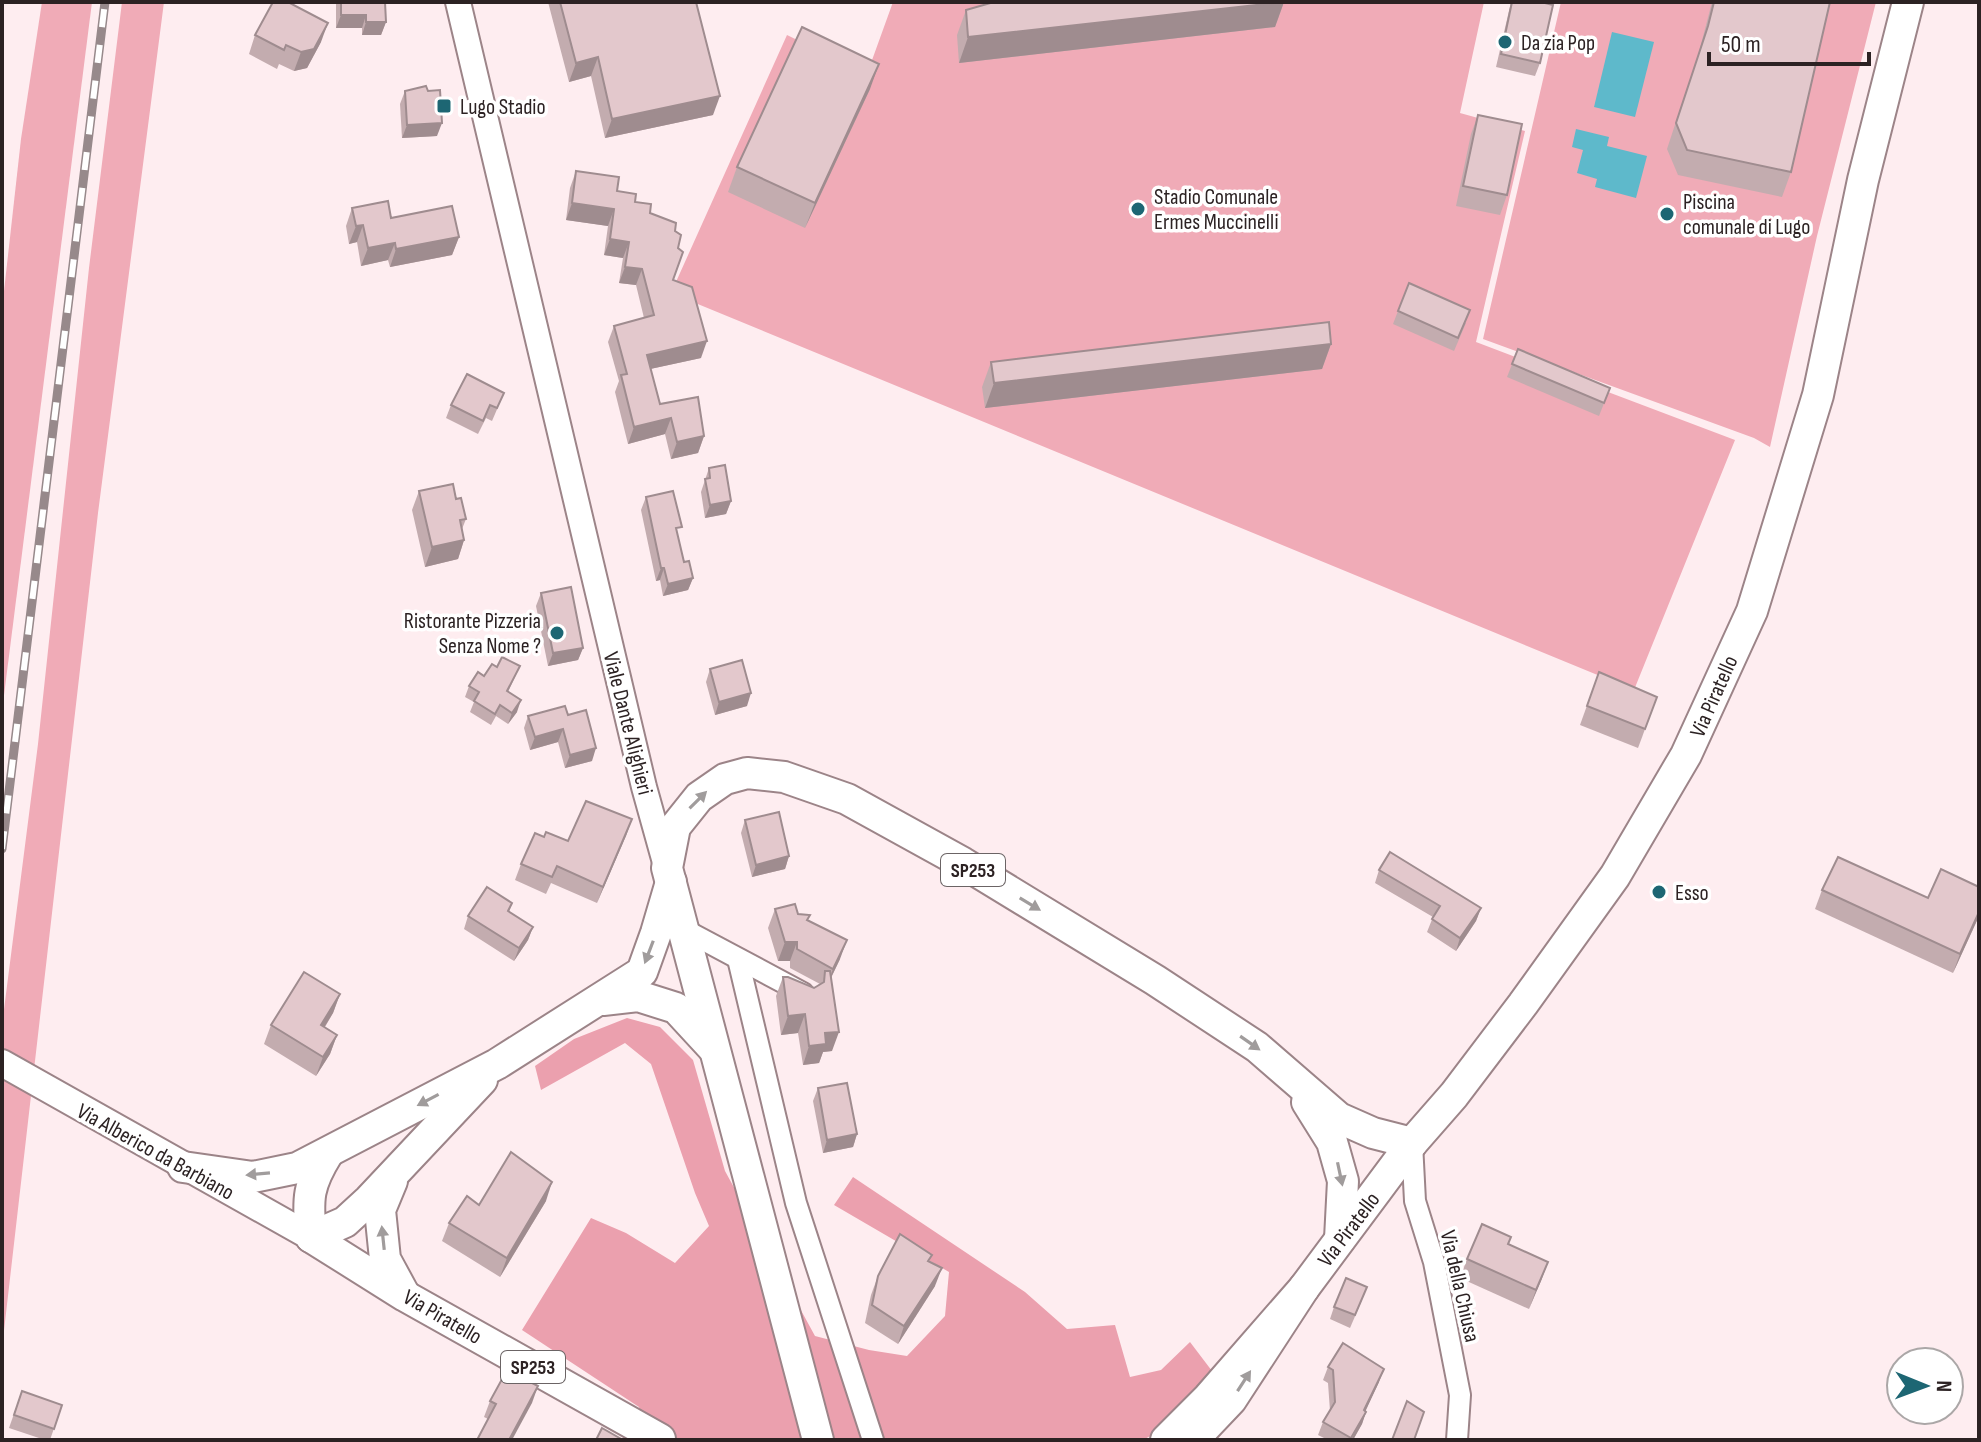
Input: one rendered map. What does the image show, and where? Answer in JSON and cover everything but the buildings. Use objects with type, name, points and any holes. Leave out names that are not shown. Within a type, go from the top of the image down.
[{"type":"main road","name":"Via Piratello","points":[[1193,1440],[1231,1400],[1304,1288],[1412,1143],[1471,1073],[1615,876],[1686,755],[1752,611],[1818,395],[1863,180],[1908,2]]},
{"type":"main road","name":"SP253","points":[[183,1167],[253,1177],[297,1168],[497,1064],[642,972],[656,933],[675,827],[699,797],[725,779],[747,773],[784,777],[847,799],[963,863],[1155,980],[1257,1047],[1339,1118],[1373,1133],[1412,1143]]},
{"type":"main road","name":"Viale Dante Alighieri","points":[[669,874],[818,1440]]},
{"type":"main road","name":"SP253","points":[[597,1001],[638,996],[676,1008],[715,1051]]},
{"type":"main road","name":"Via Alberico da Barbiano","points":[[2,1063],[311,1237]]},
{"type":"main road","name":"SP253","points":[[311,1237],[345,1222],[393,1177],[497,1064]]},
{"type":"main road","name":"SP253","points":[[1293,1080],[1332,1142],[1343,1181],[1340,1239]]},
{"type":"main road","points":[[311,1237],[308,1208],[312,1178],[328,1153]]},
{"type":"main road","name":"SP253","points":[[393,1177],[380,1210],[385,1259],[405,1296]]},
{"type":"main road","name":"Via Piratello","points":[[311,1237],[405,1296],[662,1440]]},
{"type":"main road","name":"Via Piratello","points":[[1166,1440],[1208,1398],[1304,1288]]},
{"type":"street","name":"Viale Dante Alighieri","points":[[458,2],[640,772],[669,874]]},
{"type":"street","points":[[683,929],[806,994]]},
{"type":"street","points":[[738,959],[796,1203],[873,1440]]},
{"type":"street","name":"Via della Chiusa","points":[[1412,1143],[1415,1201],[1434,1262],[1460,1395],[1457,1440]]},
{"type":"shaded area","points":[[42,2],[92,2],[2,711],[2,309],[21,139]]},
{"type":"shaded area","points":[[122,2],[164,2],[98,513],[2,1348],[2,1025],[38,744],[89,268]]},
{"type":"shaded area","points":[[893,2],[1484,2],[1460,113],[1525,131],[1476,342],[1735,440],[1634,690],[671,293],[787,35],[867,74]]},
{"type":"shaded area","name":"Piscina comunale di Lugo","points":[[1561,2],[1876,2],[1817,236],[1770,447],[1754,438],[1483,339]]},
{"type":"shaded area","points":[[627,1018],[660,1027],[693,1060],[725,1171],[815,1336],[907,1356],[945,1316],[949,1272],[834,1205],[853,1177],[1025,1292],[1067,1329],[1115,1325],[1130,1377],[1161,1370],[1190,1342],[1212,1371],[1163,1429],[1143,1440],[647,1440],[639,1407],[522,1330],[591,1218],[626,1233],[675,1263],[709,1226],[651,1064],[625,1043],[541,1090],[535,1066],[574,1039]]},
{"type":"water","points":[[1612,32],[1654,42],[1635,117],[1594,107]]},
{"type":"water","points":[[1576,129],[1609,137],[1607,146],[1647,156],[1636,198],[1595,187],[1597,179],[1577,173],[1583,150],[1572,147]]},
{"type":"railway","points":[[2,849],[105,2]]},
{"type":"place","name":"Da zia Pop","points":[[1505,42]]},
{"type":"place","name":"Lugo Stadio","points":[[444,106]]},
{"type":"place","name":"Stadio Comunale Ermes Muccinelli","points":[[1138,209]]},
{"type":"place","name":"Piscina comunale di Lugo","points":[[1667,214]]},
{"type":"place","name":"Ristorante Pizzeria Senza Nome ?","points":[[557,633]]},
{"type":"place","name":"Esso","points":[[1659,892]]}]
